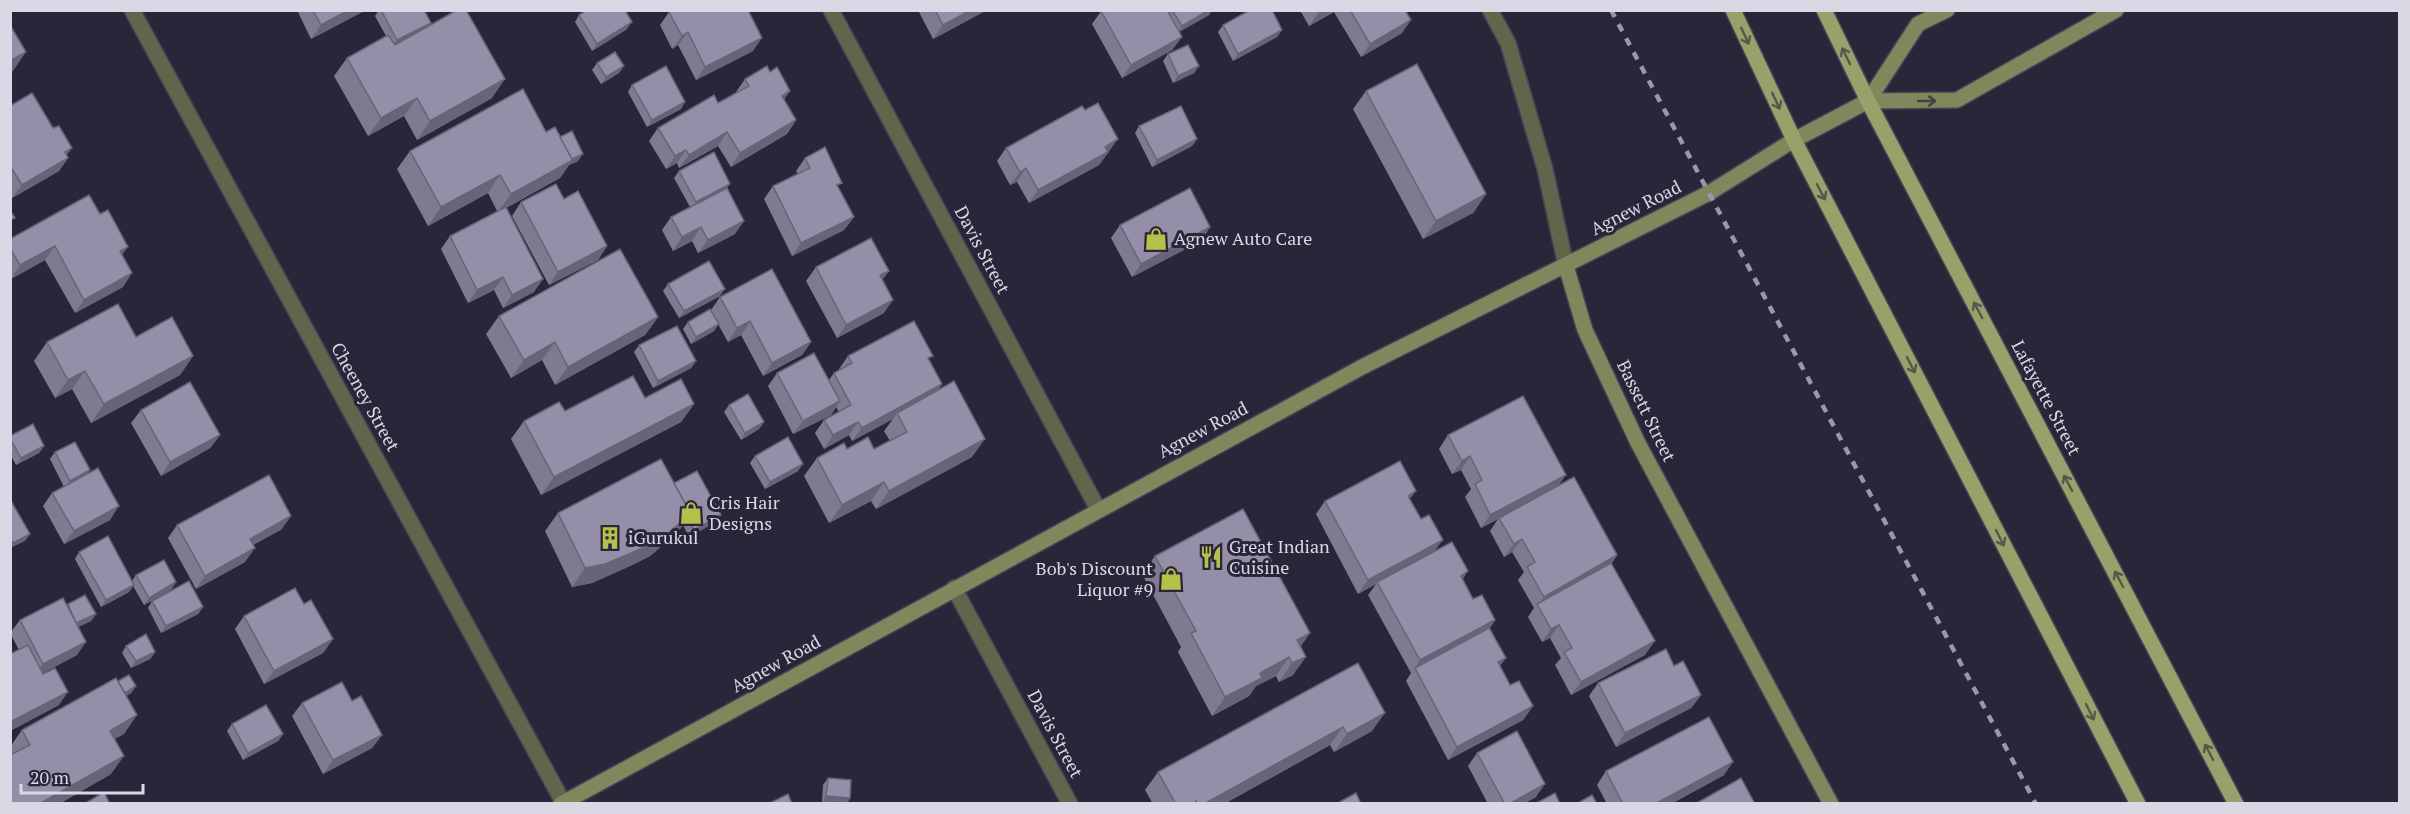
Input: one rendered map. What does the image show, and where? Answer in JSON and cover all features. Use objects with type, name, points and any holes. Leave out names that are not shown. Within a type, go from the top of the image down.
[{"type":"main road","points":[[1733,10],[1794,140],[2138,804]]},
{"type":"main road","name":"Lafayette Street","points":[[1824,10],[1868,101],[2236,804]]},
{"type":"street","name":"Cheeney Street","points":[[132,10],[562,803]]},
{"type":"street","name":"Davis Street","points":[[831,10],[1098,509]]},
{"type":"street","name":"Bassett Street","points":[[1490,10],[1508,44],[1542,158],[1566,266],[1585,330],[1638,443],[1831,804]]},
{"type":"street","name":"Agnew Road","points":[[1868,101],[1918,24],[1947,10]]},
{"type":"street","name":"Agnew Road","points":[[562,803],[1362,367],[1709,193],[1794,140],[1868,101],[1957,100],[2116,10]]},
{"type":"street","name":"Davis Street","points":[[954,588],[1070,804]]},
{"type":"building","points":[[313,10],[349,10],[321,25]]},
{"type":"building","points":[[381,10],[424,10],[431,23],[397,40]]},
{"type":"building","points":[[457,10],[466,10],[505,79],[430,121],[417,98],[381,118],[347,58],[388,35],[395,45]]},
{"type":"building","points":[[587,10],[625,10],[632,22],[597,44],[579,15]]},
{"type":"building","points":[[672,10],[748,10],[762,38],[705,67],[688,32],[682,36],[669,12]]},
{"type":"building","points":[[935,10],[971,10],[943,25]]},
{"type":"building","points":[[1102,10],[1167,10],[1182,37],[1131,65]]},
{"type":"building","points":[[1172,10],[1209,10],[1182,26]]},
{"type":"building","points":[[1250,10],[1272,10],[1282,30],[1238,54],[1223,25]]},
{"type":"building","points":[[1350,10],[1405,10],[1411,20],[1370,44]]},
{"type":"building","points":[[10,25],[26,52],[10,61]]},
{"type":"building","points":[[1188,45],[1199,66],[1178,76],[1168,54]]},
{"type":"building","points":[[615,52],[624,66],[606,77],[597,63]]},
{"type":"building","points":[[1417,64],[1486,194],[1436,221],[1366,91]]},
{"type":"building","points":[[666,66],[685,102],[652,120],[632,85]]},
{"type":"building","points":[[767,66],[770,72],[777,67],[790,91],[782,96],[796,120],[740,153],[727,132],[689,155],[686,150],[675,156],[658,128],[714,95],[718,103],[749,86],[745,79]]},
{"type":"building","points":[[523,89],[546,132],[555,127],[573,160],[511,194],[500,175],[441,207],[410,151]]},
{"type":"building","points":[[32,93],[53,128],[59,126],[72,148],[65,152],[68,158],[22,185],[10,166],[10,106]]},
{"type":"building","points":[[1098,103],[1118,139],[1105,147],[1108,152],[1038,190],[1026,168],[1020,172],[1006,148],[1082,106],[1085,110]]},
{"type":"building","points":[[1181,106],[1197,139],[1157,160],[1139,126]]},
{"type":"building","points":[[572,131],[583,154],[572,159],[560,137]]},
{"type":"building","points":[[825,147],[842,183],[837,185],[854,217],[801,243],[773,186],[810,168],[805,158]]},
{"type":"building","points":[[714,152],[730,184],[696,202],[679,171]]},
{"type":"building","points":[[556,184],[564,199],[578,191],[607,246],[558,272],[521,202]]},
{"type":"building","points":[[727,188],[744,221],[708,240],[701,227],[682,237],[671,217]]},
{"type":"building","name":"Agnew Auto Care","points":[[1190,188],[1210,227],[1141,264],[1120,225]]},
{"type":"building","points":[[89,195],[100,214],[108,210],[128,247],[120,251],[132,273],[84,300],[55,246],[20,265],[10,248],[10,239]]},
{"type":"building","points":[[506,207],[543,279],[512,295],[503,277],[477,290],[450,236]]},
{"type":"building","points":[[10,210],[15,218],[10,220]]},
{"type":"building","points":[[871,238],[889,271],[880,275],[893,300],[846,325],[816,267]]},
{"type":"building","points":[[620,249],[658,317],[568,367],[555,342],[524,360],[499,316]]},
{"type":"building","points":[[709,261],[725,289],[684,311],[668,284]]},
{"type":"building","points":[[772,269],[811,342],[772,363],[750,321],[737,328],[720,297]]},
{"type":"building","points":[[118,304],[136,337],[172,317],[193,356],[104,404],[85,371],[68,380],[47,342]]},
{"type":"building","points":[[710,309],[719,324],[696,337],[688,322]]},
{"type":"building","points":[[914,321],[933,356],[928,358],[942,384],[862,428],[858,422],[833,435],[824,420],[851,405],[834,373],[852,363],[848,356]]},
{"type":"building","points":[[677,326],[696,361],[658,381],[639,345]]},
{"type":"building","points":[[814,353],[840,401],[803,421],[777,373]]},
{"type":"building","points":[[633,376],[645,398],[681,379],[694,404],[554,477],[524,421],[559,402],[565,411]]},
{"type":"building","points":[[954,381],[985,439],[889,491],[884,482],[842,505],[817,458],[844,443],[847,449],[868,437],[874,449],[907,432],[897,413]]},
{"type":"building","points":[[190,382],[220,435],[170,462],[141,410]]},
{"type":"building","points":[[748,394],[764,422],[745,433],[729,405]]},
{"type":"building","points":[[1523,396],[1566,475],[1490,515],[1475,484],[1482,480],[1470,456],[1462,461],[1448,435]]},
{"type":"building","points":[[33,424],[44,446],[21,458],[10,436]]},
{"type":"building","points":[[788,437],[803,464],[770,482],[755,456]]},
{"type":"building","points":[[75,442],[90,470],[70,481],[55,452]]},
{"type":"building","name":"iGurukul","points":[[661,459],[691,514],[663,537],[643,548],[605,564],[585,568],[558,513]]},
{"type":"building","points":[[1400,461],[1416,491],[1408,496],[1421,519],[1429,515],[1443,540],[1368,580],[1325,501]]},
{"type":"building","points":[[98,468],[119,506],[74,531],[52,493]]},
{"type":"building","points":[[697,471],[721,515],[694,530],[688,518],[691,514],[674,483]]},
{"type":"building","points":[[269,475],[291,516],[250,539],[255,548],[205,576],[177,525]]},
{"type":"building","points":[[1574,477],[1617,555],[1544,597],[1527,567],[1535,562],[1522,539],[1514,544],[1499,518]]},
{"type":"building","points":[[10,501],[30,534],[13,543],[10,538]]},
{"type":"building","points":[[1243,509],[1310,633],[1297,640],[1306,657],[1292,663],[1289,657],[1260,673],[1262,678],[1225,697],[1191,633],[1196,631],[1155,556]]},
{"type":"building","points":[[108,536],[134,585],[106,600],[79,552]]},
{"type":"building","points":[[1452,542],[1468,571],[1461,576],[1473,599],[1482,595],[1495,620],[1420,660],[1377,582]]},
{"type":"building","points":[[164,560],[176,582],[149,598],[136,575]]},
{"type":"building","points":[[1611,563],[1655,641],[1581,682],[1564,652],[1572,648],[1559,625],[1551,629],[1537,604]]},
{"type":"building","points":[[189,581],[203,607],[166,626],[152,601]]},
{"type":"building","points":[[295,588],[304,604],[311,600],[333,639],[274,671],[244,616]]},
{"type":"building","points":[[85,595],[96,614],[76,623],[68,604]]},
{"type":"building","points":[[63,598],[86,642],[43,664],[20,620]]},
{"type":"building","points":[[1489,628],[1506,658],[1498,662],[1510,685],[1519,681],[1533,706],[1457,747],[1415,668]]},
{"type":"building","points":[[146,634],[155,652],[136,661],[126,646]]},
{"type":"building","points":[[28,645],[43,674],[55,668],[68,692],[10,722],[10,654]]},
{"type":"building","points":[[1666,649],[1674,666],[1683,661],[1701,695],[1625,733],[1598,683]]},
{"type":"building","points":[[1358,663],[1385,713],[1347,734],[1343,727],[1204,804],[1197,804],[1196,801],[1193,804],[1176,804],[1158,772]]},
{"type":"building","points":[[129,675],[136,686],[125,693],[118,681]]},
{"type":"building","points":[[116,678],[137,715],[110,731],[124,756],[39,804],[10,804],[10,755],[30,745],[22,730]]},
{"type":"building","points":[[342,682],[352,701],[361,696],[382,735],[333,760],[302,703]]},
{"type":"building","points":[[266,705],[283,734],[248,753],[232,724]]},
{"type":"building","points":[[1709,717],[1733,762],[1655,804],[1623,804],[1606,771]]},
{"type":"building","points":[[1517,731],[1545,784],[1505,804],[1477,753]]},
{"type":"building","points":[[828,778],[851,780],[850,798],[826,796]]},
{"type":"building","points":[[1741,778],[1755,804],[1695,804]]},
{"type":"building","points":[[104,792],[110,804],[84,804]]},
{"type":"building","points":[[1356,793],[1361,804],[1336,804]]},
{"type":"building","points":[[1555,793],[1560,804],[1535,804]]},
{"type":"building","points":[[788,794],[792,804],[768,804]]},
{"type":"building","points":[[1592,795],[1597,804],[1576,804]]},
{"type":"building","points":[[826,801],[847,804],[826,804]]},
{"type":"railway","points":[[1611,10],[2036,804]]},
{"type":"place","name":"Agnew Auto Care","points":[[1156,239]]},
{"type":"place","name":"Cris Hair Designs","points":[[691,513]]},
{"type":"place","name":"iGurukul","points":[[610,538]]},
{"type":"place","name":"Great Indian Cuisine","points":[[1211,557]]},
{"type":"place","name":"Bob's Discount Liquor #9","points":[[1171,579]]}]
